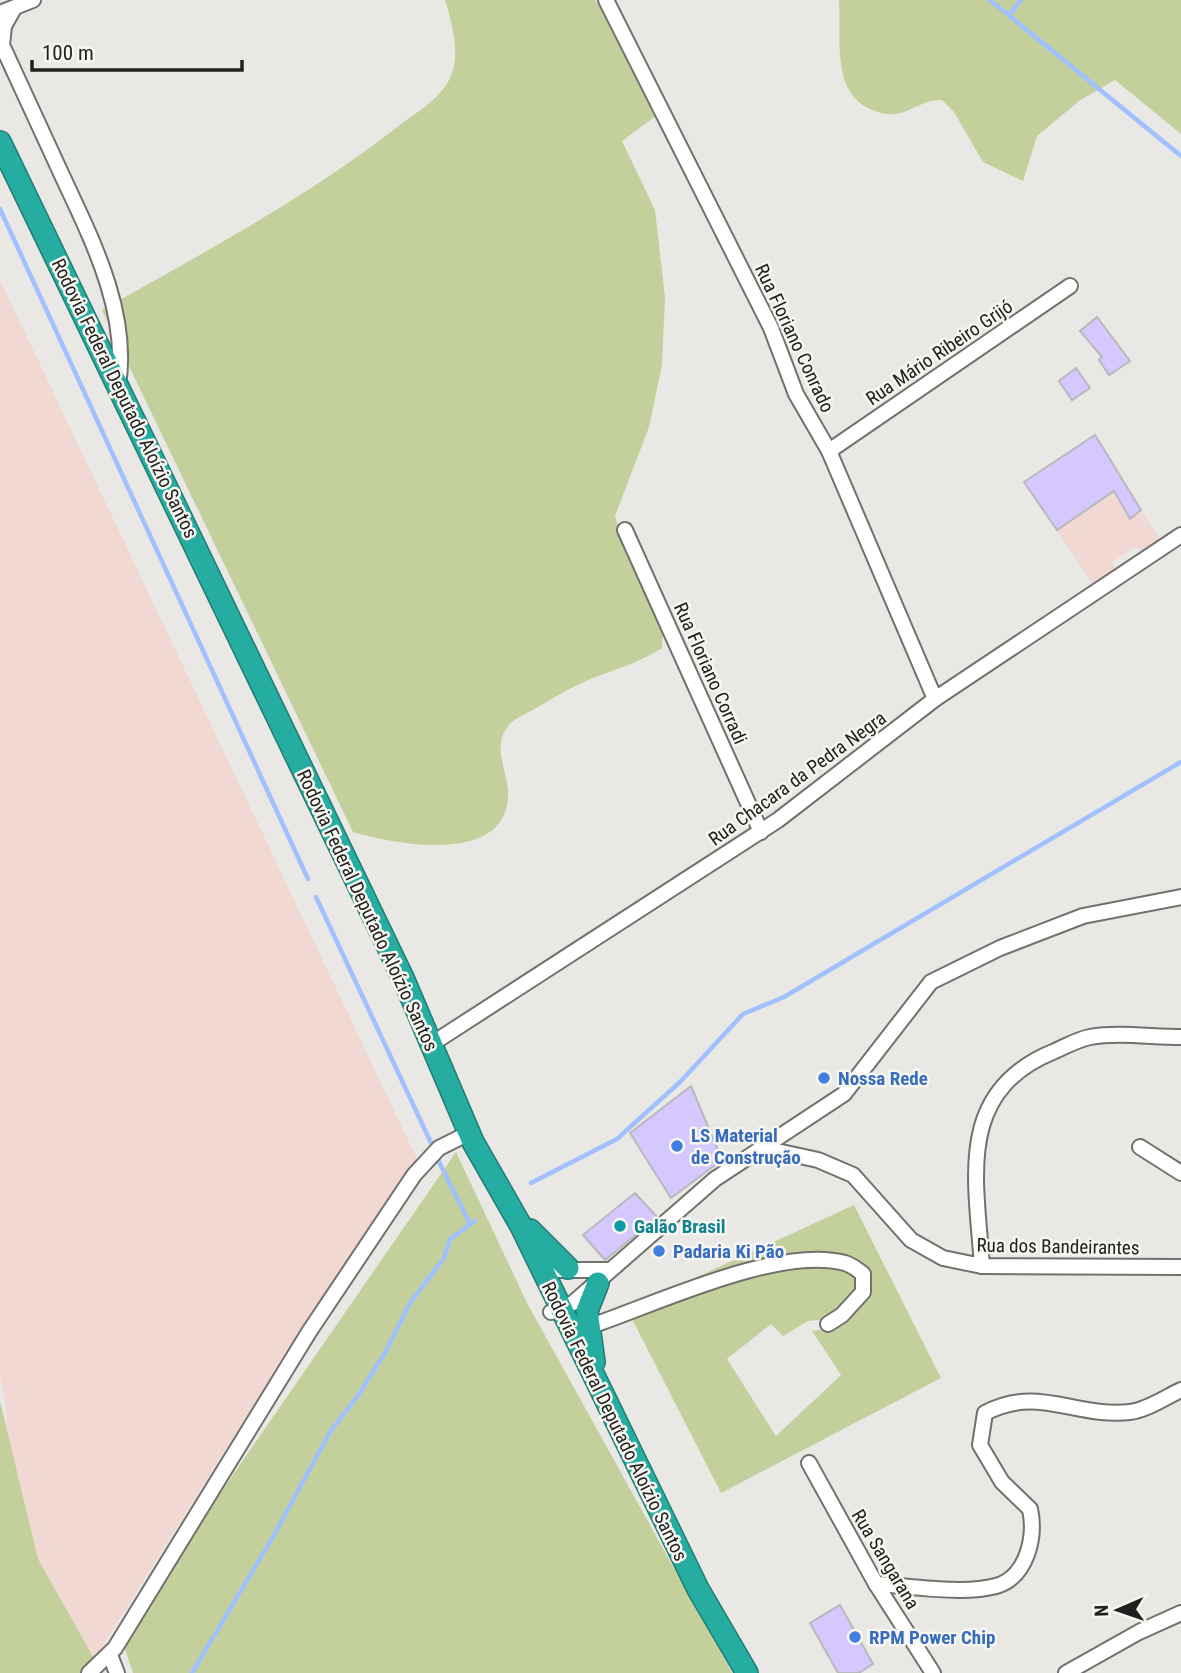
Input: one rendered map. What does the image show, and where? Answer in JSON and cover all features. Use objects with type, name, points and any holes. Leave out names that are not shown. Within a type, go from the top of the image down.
[{"type":"highway","name":"Rodovia Federal Deputado Aloízio Santos","points":[[0,142],[397,965],[471,1137],[509,1204],[540,1279],[601,1391],[698,1589],[747,1673]]},
{"type":"highway","points":[[471,1137],[540,1279]]},
{"type":"highway","points":[[509,1204],[542,1246],[568,1268]]},
{"type":"highway","points":[[601,1391],[587,1311],[604,1276]]},
{"type":"highway","points":[[556,1310],[592,1399],[603,1417],[624,1439]]},
{"type":"street","points":[[33,0],[7,12],[2,45],[99,255],[117,328],[121,366],[118,385]]},
{"type":"street","name":"Rua Floriano Conrado","points":[[607,0],[771,328],[796,394],[829,451],[935,699]]},
{"type":"street","name":"Rua Mário Ribeiro Grijó","points":[[829,451],[1070,285]]},
{"type":"street","name":"Rua Floriano Corradi","points":[[625,530],[761,832]]},
{"type":"street","name":"Rua Chacara da Pedra Negra","points":[[430,1045],[761,832],[935,699],[1181,535]]},
{"type":"street","points":[[556,1310],[573,1303],[715,1179],[844,1094],[931,982],[1000,948],[1083,916],[1181,897]]},
{"type":"street","points":[[982,1266],[975,1163],[980,1130],[998,1088],[1033,1060],[1090,1037],[1181,1037]]},
{"type":"street","points":[[89,1673],[110,1655],[309,1332],[414,1175],[439,1148],[471,1137]]},
{"type":"street","points":[[1140,1147],[1181,1173]]},
{"type":"street","name":"Rua dos Bandeirantes","points":[[764,1148],[818,1160],[853,1175],[911,1240],[943,1258],[982,1266],[1181,1267]]},
{"type":"street","points":[[588,1327],[745,1271],[804,1259],[846,1263],[863,1274],[863,1292],[842,1315],[828,1324]]},
{"type":"street","points":[[540,1279],[568,1268],[604,1276]]},
{"type":"street","points":[[876,1584],[994,1587],[1005,1583],[1021,1566],[1033,1535],[1030,1509],[1002,1482],[980,1445],[985,1413],[1004,1403],[1028,1399],[1078,1410],[1132,1412],[1181,1390]]},
{"type":"street","name":"Rua Sangarana","points":[[809,1463],[876,1584],[933,1673]]},
{"type":"street","points":[[1066,1673],[1139,1632],[1181,1613]]},
{"type":"street","points":[[110,1655],[117,1673]]},
{"type":"shaded area","points":[[0,280],[419,1163],[291,1345],[100,1650],[81,1669],[0,1673],[0,1453],[7,1415],[0,1375]]},
{"type":"shaded area","points":[[1095,435],[1160,540],[1146,551],[1136,547],[1113,561],[1116,571],[1094,586],[1024,482]]},
{"type":"green space","points":[[445,0],[595,0],[650,86],[662,94],[668,107],[622,141],[655,210],[665,297],[662,365],[649,427],[615,516],[627,557],[663,623],[662,648],[578,685],[512,722],[501,742],[508,786],[502,818],[489,833],[469,841],[445,845],[394,841],[353,832],[102,310],[292,200],[365,151],[435,98],[450,78],[455,60],[453,29]]},
{"type":"green space","points":[[839,0],[1181,0],[1181,134],[1115,80],[1079,101],[1037,136],[1023,181],[983,162],[954,112],[942,100],[930,101],[892,114],[870,109],[857,101],[843,76]]},
{"type":"green space","points":[[456,1152],[527,1303],[732,1673],[133,1673],[121,1637]]},
{"type":"green space","points":[[854,1205],[941,1378],[721,1493],[627,1309]],"holes":[[[827,1319],[828,1329],[812,1331],[841,1375],[776,1436],[727,1359],[771,1324],[783,1336],[808,1321]]]},
{"type":"green space","points":[[0,1401],[38,1559],[102,1673],[0,1673]]},
{"type":"building","points":[[1097,317],[1130,361],[1109,375],[1099,360],[1102,357],[1080,331]]},
{"type":"building","points":[[1076,368],[1090,388],[1072,400],[1059,381]]},
{"type":"building","points":[[1095,435],[1141,510],[1130,519],[1114,491],[1057,530],[1024,482]]},
{"type":"building","name":"LS Material de Construção","points":[[691,1086],[722,1160],[671,1198],[630,1133]]},
{"type":"building","name":"Galão Brasil","points":[[635,1193],[657,1217],[605,1260],[583,1235]]},
{"type":"building","points":[[840,1605],[873,1664],[859,1673],[838,1673],[810,1623]]},
{"type":"waterway","points":[[990,0],[1181,156]]},
{"type":"waterway","points":[[1009,15],[1021,0]]},
{"type":"waterway","points":[[0,209],[308,879]]},
{"type":"waterway","points":[[531,1183],[617,1139],[681,1081],[743,1014],[784,997],[1181,762]]},
{"type":"waterway","points":[[316,897],[432,1145]]},
{"type":"waterway","points":[[438,1160],[470,1224]]},
{"type":"waterway","points":[[192,1673],[274,1535],[330,1432],[359,1394],[386,1351],[410,1303],[444,1258],[450,1239],[475,1221]]},
{"type":"place","name":"Nossa Rede","points":[[824,1078]]},
{"type":"place","name":"LS Material de Construção","points":[[677,1146]]},
{"type":"place","name":"Galão Brasil","points":[[620,1226]]},
{"type":"place","name":"Padaria Ki Pão","points":[[659,1251]]},
{"type":"place","name":"RPM Power Chip","points":[[855,1637]]}]
